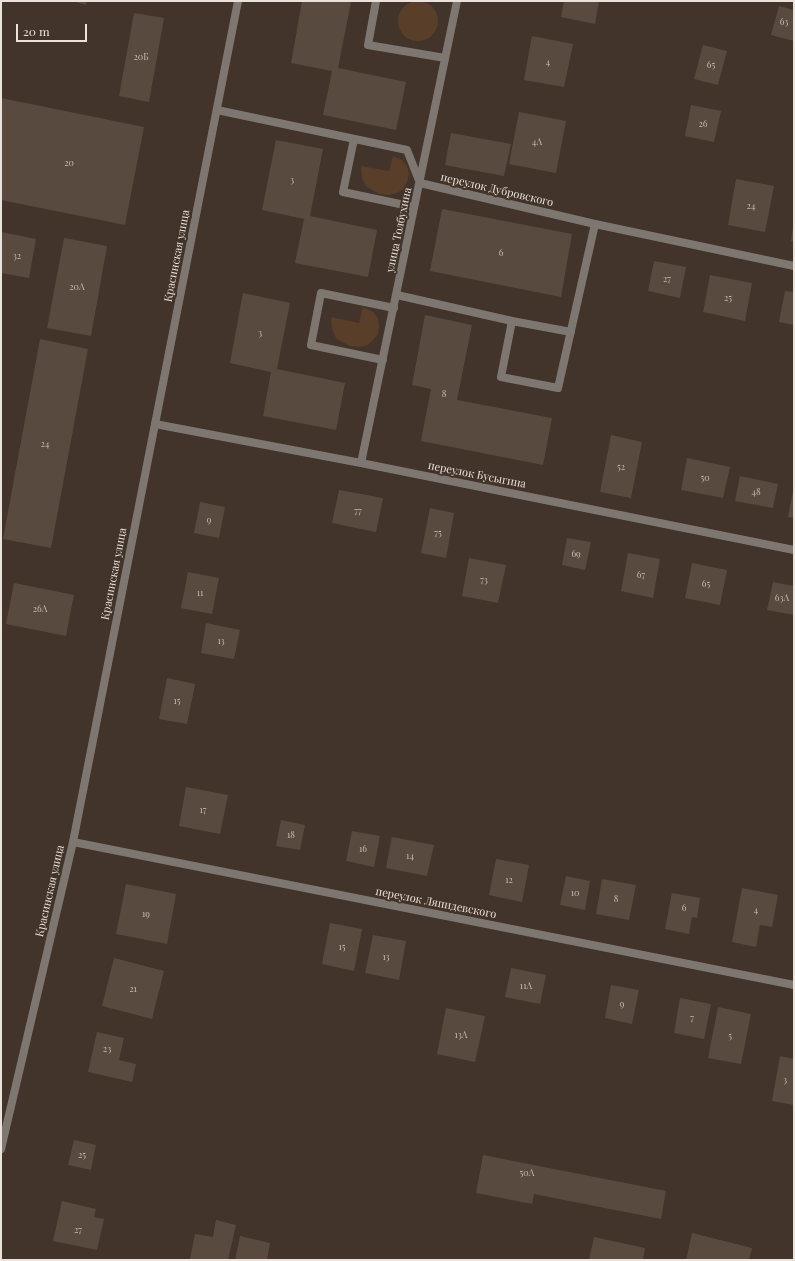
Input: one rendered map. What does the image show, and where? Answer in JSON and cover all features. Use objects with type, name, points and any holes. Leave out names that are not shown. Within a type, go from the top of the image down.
[{"type":"street","name":"Красинская улица","points":[[1,1149],[73,842],[238,1]]},
{"type":"street","points":[[376,1],[368,45],[445,58]]},
{"type":"street","name":"улица Толбухина","points":[[362,464],[457,1]]},
{"type":"street","points":[[216,110],[407,150],[420,182]]},
{"type":"street","points":[[354,139],[343,192],[414,206]]},
{"type":"street","name":"переулок Дубровского","points":[[420,182],[594,224],[794,266]]},
{"type":"street","points":[[512,321],[501,378],[558,388],[594,224]]},
{"type":"street","points":[[383,360],[311,345],[321,294],[394,308]]},
{"type":"street","points":[[397,295],[512,321],[571,332]]},
{"type":"street","name":"переулок Бусыгина","points":[[155,424],[794,550]]},
{"type":"street","name":"переулок Ляпидевского","points":[[73,842],[794,985]]},
{"type":"shaded area","points":[[414,1],[422,1],[429,4],[435,10],[438,21],[435,32],[429,38],[422,41],[414,41],[407,38],[401,32],[398,25],[398,17],[401,10],[407,4]]},
{"type":"shaded area","points":[[393,156],[403,161],[407,166],[409,174],[403,189],[397,193],[389,195],[380,194],[366,186],[362,178],[361,166],[389,171]]},
{"type":"shaded area","points":[[363,307],[373,312],[378,318],[378,334],[373,340],[368,345],[359,347],[350,346],[336,338],[332,329],[331,317],[359,323]]},
{"type":"building","points":[[72,1],[87,1],[86,5]]},
{"type":"building","points":[[302,1],[351,2],[338,68],[406,82],[396,130],[323,115],[332,71],[291,63]]},
{"type":"building","points":[[564,1],[599,1],[595,24],[561,17]]},
{"type":"building","points":[[779,6],[794,10],[794,41],[771,35]]},
{"type":"building","points":[[134,13],[164,18],[149,102],[119,96]]},
{"type":"building","points":[[532,36],[573,44],[564,87],[524,80]]},
{"type":"building","points":[[703,45],[727,51],[718,85],[694,79]]},
{"type":"building","points":[[1,98],[144,127],[125,225],[1,200]]},
{"type":"building","points":[[691,105],[721,111],[714,142],[685,136]]},
{"type":"building","points":[[519,112],[566,121],[556,173],[509,164]]},
{"type":"building","points":[[451,133],[511,144],[504,176],[445,165]]},
{"type":"building","points":[[276,140],[323,149],[310,216],[377,230],[368,277],[295,263],[304,219],[262,210]]},
{"type":"building","points":[[736,179],[774,186],[765,232],[728,225]]},
{"type":"building","points":[[442,209],[572,234],[561,297],[430,271]]},
{"type":"building","points":[[793,227],[794,241],[791,241]]},
{"type":"building","points":[[1,232],[36,239],[29,278],[1,273]]},
{"type":"building","points":[[64,238],[107,246],[91,336],[47,328]]},
{"type":"building","points":[[654,261],[686,267],[680,298],[648,291]]},
{"type":"building","points":[[710,275],[752,283],[745,321],[703,312]]},
{"type":"building","points":[[785,291],[794,292],[794,325],[779,322]]},
{"type":"building","points":[[243,293],[290,303],[277,369],[345,383],[336,430],[263,416],[271,372],[230,363]]},
{"type":"building","points":[[425,315],[472,325],[457,400],[552,418],[543,465],[421,441],[431,389],[412,385]]},
{"type":"building","points":[[40,339],[88,349],[51,548],[3,539]]},
{"type":"building","points":[[611,435],[642,442],[631,498],[600,492]]},
{"type":"building","points":[[687,458],[730,467],[723,498],[681,490]]},
{"type":"building","points":[[740,476],[778,484],[773,508],[735,501]]},
{"type":"building","points":[[339,490],[383,498],[376,532],[332,523]]},
{"type":"building","points":[[794,491],[794,518],[788,517]]},
{"type":"building","points":[[200,502],[225,507],[219,538],[194,533]]},
{"type":"building","points":[[430,508],[454,513],[446,558],[421,553]]},
{"type":"building","points":[[567,538],[591,542],[585,570],[562,565]]},
{"type":"building","points":[[628,553],[660,559],[653,598],[621,591]]},
{"type":"building","points":[[469,558],[506,565],[498,603],[462,596]]},
{"type":"building","points":[[692,563],[727,570],[720,605],[685,598]]},
{"type":"building","points":[[188,572],[219,578],[212,614],[181,608]]},
{"type":"building","points":[[773,582],[794,586],[794,615],[767,610]]},
{"type":"building","points":[[14,583],[74,595],[66,636],[6,624]]},
{"type":"building","points":[[206,623],[240,630],[234,659],[201,653]]},
{"type":"building","points":[[167,678],[195,684],[187,724],[159,719]]},
{"type":"building","points":[[186,787],[228,795],[220,834],[179,826]]},
{"type":"building","points":[[281,820],[305,825],[300,850],[276,846]]},
{"type":"building","points":[[352,831],[380,836],[374,867],[346,861]]},
{"type":"building","points":[[392,837],[434,845],[427,876],[386,868]]},
{"type":"building","points":[[496,859],[529,865],[522,902],[489,895]]},
{"type":"building","points":[[566,876],[590,881],[585,910],[560,905]]},
{"type":"building","points":[[602,879],[636,885],[629,920],[596,914]]},
{"type":"building","points":[[126,884],[176,894],[167,944],[116,934]]},
{"type":"building","points":[[742,888],[778,895],[772,927],[760,925],[756,947],[732,942]]},
{"type":"building","points":[[672,893],[700,898],[697,918],[692,917],[689,934],[665,929]]},
{"type":"building","points":[[330,923],[362,929],[354,971],[322,964]]},
{"type":"building","points":[[373,935],[406,941],[399,980],[365,973]]},
{"type":"building","points":[[114,958],[164,971],[152,1019],[102,1006]]},
{"type":"building","points":[[511,968],[546,975],[540,1004],[505,997]]},
{"type":"building","points":[[611,985],[639,990],[632,1024],[605,1018]]},
{"type":"building","points":[[680,998],[711,1004],[704,1039],[674,1033]]},
{"type":"building","points":[[718,1007],[751,1014],[741,1064],[708,1058]]},
{"type":"building","points":[[446,1008],[485,1016],[475,1062],[437,1054]]},
{"type":"building","points":[[97,1032],[124,1038],[119,1060],[136,1064],[132,1082],[88,1072]]},
{"type":"building","points":[[780,1056],[794,1059],[794,1105],[772,1101]]},
{"type":"building","points":[[74,1140],[96,1145],[91,1170],[68,1165]]},
{"type":"building","points":[[483,1155],[666,1191],[661,1219],[534,1194],[532,1204],[476,1193]]},
{"type":"building","points":[[62,1201],[96,1209],[94,1217],[104,1219],[97,1250],[53,1241]]},
{"type":"building","points":[[216,1220],[236,1225],[228,1260],[190,1259],[195,1234],[213,1237]]},
{"type":"building","points":[[692,1233],[752,1248],[749,1260],[686,1260]]},
{"type":"building","points":[[240,1236],[270,1243],[267,1260],[235,1260]]},
{"type":"building","points":[[594,1237],[645,1248],[643,1260],[589,1260]]}]
